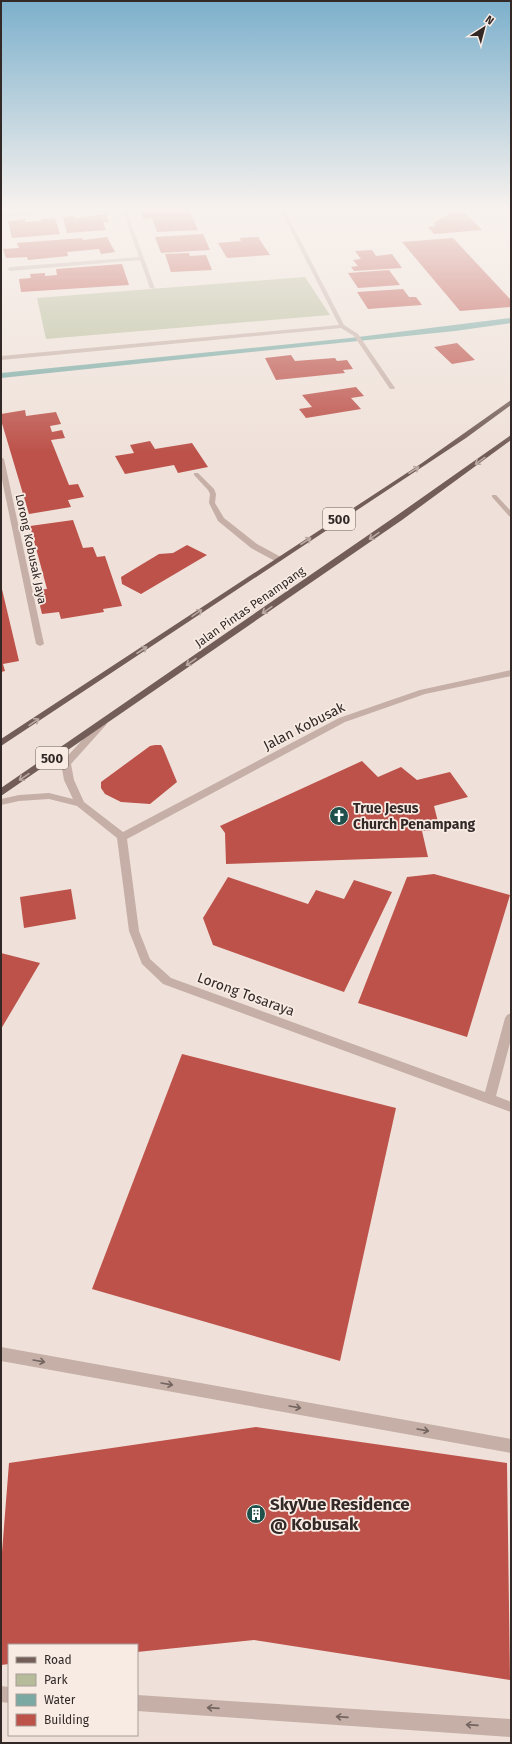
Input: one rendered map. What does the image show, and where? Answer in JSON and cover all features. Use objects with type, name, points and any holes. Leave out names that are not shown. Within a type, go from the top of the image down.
[{"type":"main road","name":"Jalan Pintas Penampang","points":[[1,743],[458,440],[511,402]]},
{"type":"main road","name":"Jalan Pintas Penampang","points":[[1,793],[410,511],[511,437]]},
{"type":"street","points":[[324,290],[342,326],[356,335],[392,388]]},
{"type":"street","points":[[1,358],[342,326]]},
{"type":"street","name":"Lorong Kobusak Jaya","points":[[1,459],[40,644]]},
{"type":"street","points":[[196,474],[211,489],[213,494],[212,503],[221,519],[254,546],[278,559]]},
{"type":"street","points":[[494,496],[511,515]]},
{"type":"street","name":"Jalan Kobusak","points":[[122,837],[342,720],[423,692],[511,673]]},
{"type":"street","points":[[80,804],[68,780],[66,763],[102,724]]},
{"type":"street","points":[[1,802],[18,798],[49,796],[80,804],[122,837]]},
{"type":"street","name":"Lorong Tosaraya","points":[[122,837],[134,930],[146,961],[167,981],[511,1107]]},
{"type":"street","points":[[489,1099],[511,1018]]},
{"type":"street","points":[[1,1354],[511,1446]]},
{"type":"street","points":[[138,1703],[511,1728]]},
{"type":"green space","points":[[134,290],[314,290],[330,315],[46,339],[37,298]]},
{"type":"water","points":[[511,318],[511,323],[455,331],[1,378],[1,373],[350,338]]},
{"type":"building","points":[[21,290],[46,290],[21,292]]},
{"type":"building","points":[[404,290],[409,297],[416,297],[422,305],[368,309],[357,292]]},
{"type":"building","points":[[443,290],[502,290],[511,300],[511,307],[460,311]]},
{"type":"building","points":[[457,343],[475,360],[452,364],[434,347]]},
{"type":"building","points":[[291,355],[295,361],[335,358],[337,361],[347,360],[353,369],[343,370],[345,373],[276,380],[265,358]]},
{"type":"building","points":[[356,387],[364,396],[351,398],[361,409],[306,418],[299,409],[312,407],[302,395]]},
{"type":"building","points":[[25,410],[26,416],[56,412],[61,424],[50,426],[52,432],[62,430],[65,438],[51,440],[69,485],[78,484],[84,497],[68,500],[71,507],[29,514],[1,420],[1,414]]},
{"type":"building","points":[[150,441],[155,449],[192,443],[208,467],[178,473],[174,465],[125,474],[115,456],[134,453],[130,445]]},
{"type":"building","points":[[73,520],[83,548],[93,547],[97,557],[105,556],[122,606],[103,609],[104,612],[61,619],[59,612],[42,614],[36,590],[47,589],[30,526]]},
{"type":"building","points":[[187,545],[207,555],[141,594],[122,584],[121,577],[159,554],[173,553]]},
{"type":"building","points":[[1,585],[19,661],[3,664],[5,671],[1,672]]},
{"type":"building","points":[[161,745],[163,748],[177,782],[150,804],[121,802],[105,794],[101,788],[101,782],[150,746]]},
{"type":"building","name":"True Jesus Church Penampang","points":[[362,761],[378,777],[401,767],[417,780],[450,772],[468,797],[434,806],[440,830],[422,831],[428,857],[226,864],[225,833],[220,826]]},
{"type":"building","points":[[434,874],[510,895],[467,1037],[358,1003],[407,877]]},
{"type":"building","points":[[228,877],[308,904],[316,890],[344,899],[354,880],[392,892],[344,992],[213,945],[203,918]]},
{"type":"building","points":[[71,889],[76,919],[24,928],[20,897]]},
{"type":"building","points":[[1,953],[40,963],[1,1029]]},
{"type":"building","points":[[182,1054],[396,1108],[340,1361],[92,1289]]},
{"type":"building","name":"SkyVue Residence @ Kobusak","points":[[256,1427],[507,1463],[510,1680],[254,1640],[138,1652],[138,1644],[8,1644],[8,1664],[1,1665],[1,1565],[9,1463]]},
{"type":"place","name":"True Jesus Church Penampang","points":[[339,816]]},
{"type":"place","name":"SkyVue Residence @ Kobusak","points":[[256,1514]]}]
